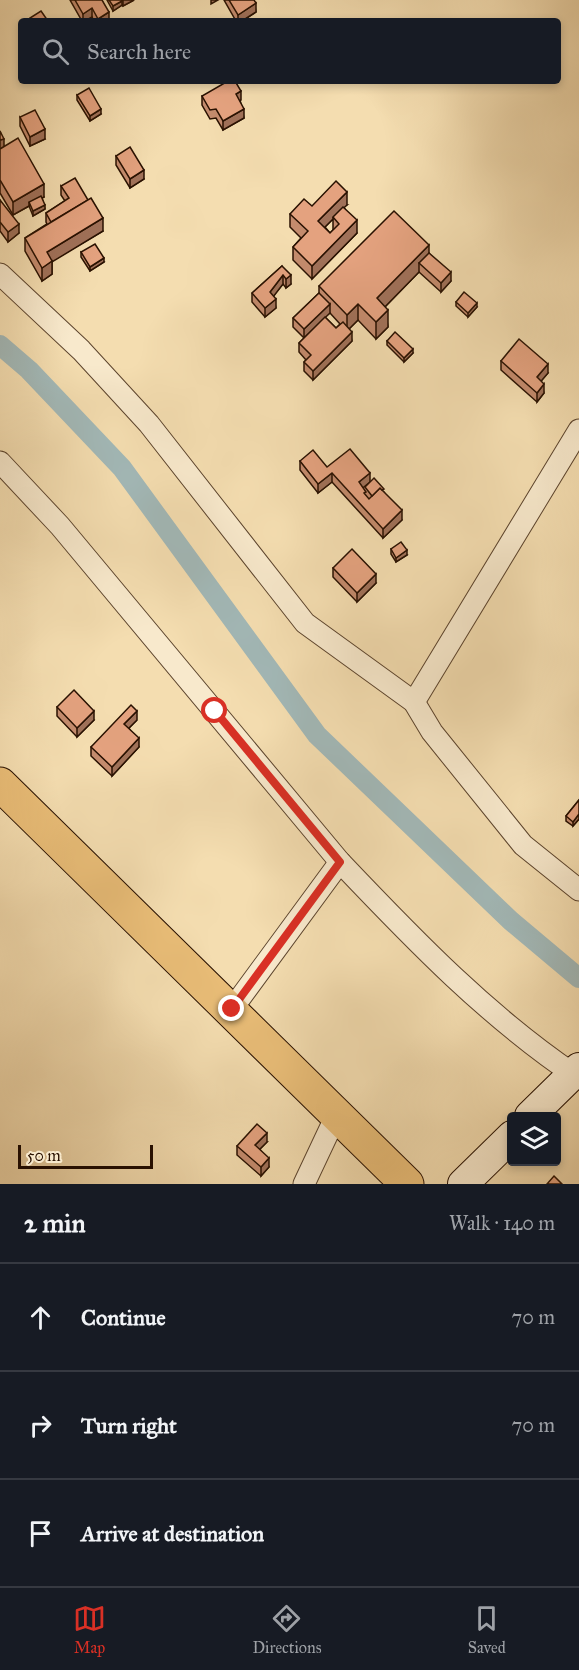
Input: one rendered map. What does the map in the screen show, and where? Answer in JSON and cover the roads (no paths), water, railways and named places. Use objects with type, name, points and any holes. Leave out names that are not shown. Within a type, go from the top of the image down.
[{"type":"highway","points":[[0,784],[232,1009],[336,1116],[407,1184]]},
{"type":"main road","points":[[534,1112],[577,1073]]},
{"type":"main road","points":[[463,1184],[507,1141]]},
{"type":"street","points":[[0,274],[81,350],[149,424],[305,623],[414,702],[432,732],[523,844],[579,890]]},
{"type":"street","points":[[414,702],[579,430]]},
{"type":"street","points":[[0,462],[68,535],[340,862],[428,955],[468,992],[577,1073]]},
{"type":"street","points":[[232,1009],[340,862]]},
{"type":"street","points":[[304,1184],[336,1116]]},
{"type":"waterway","points":[[0,345],[29,370],[122,468],[317,735],[511,921],[579,978]]}]
